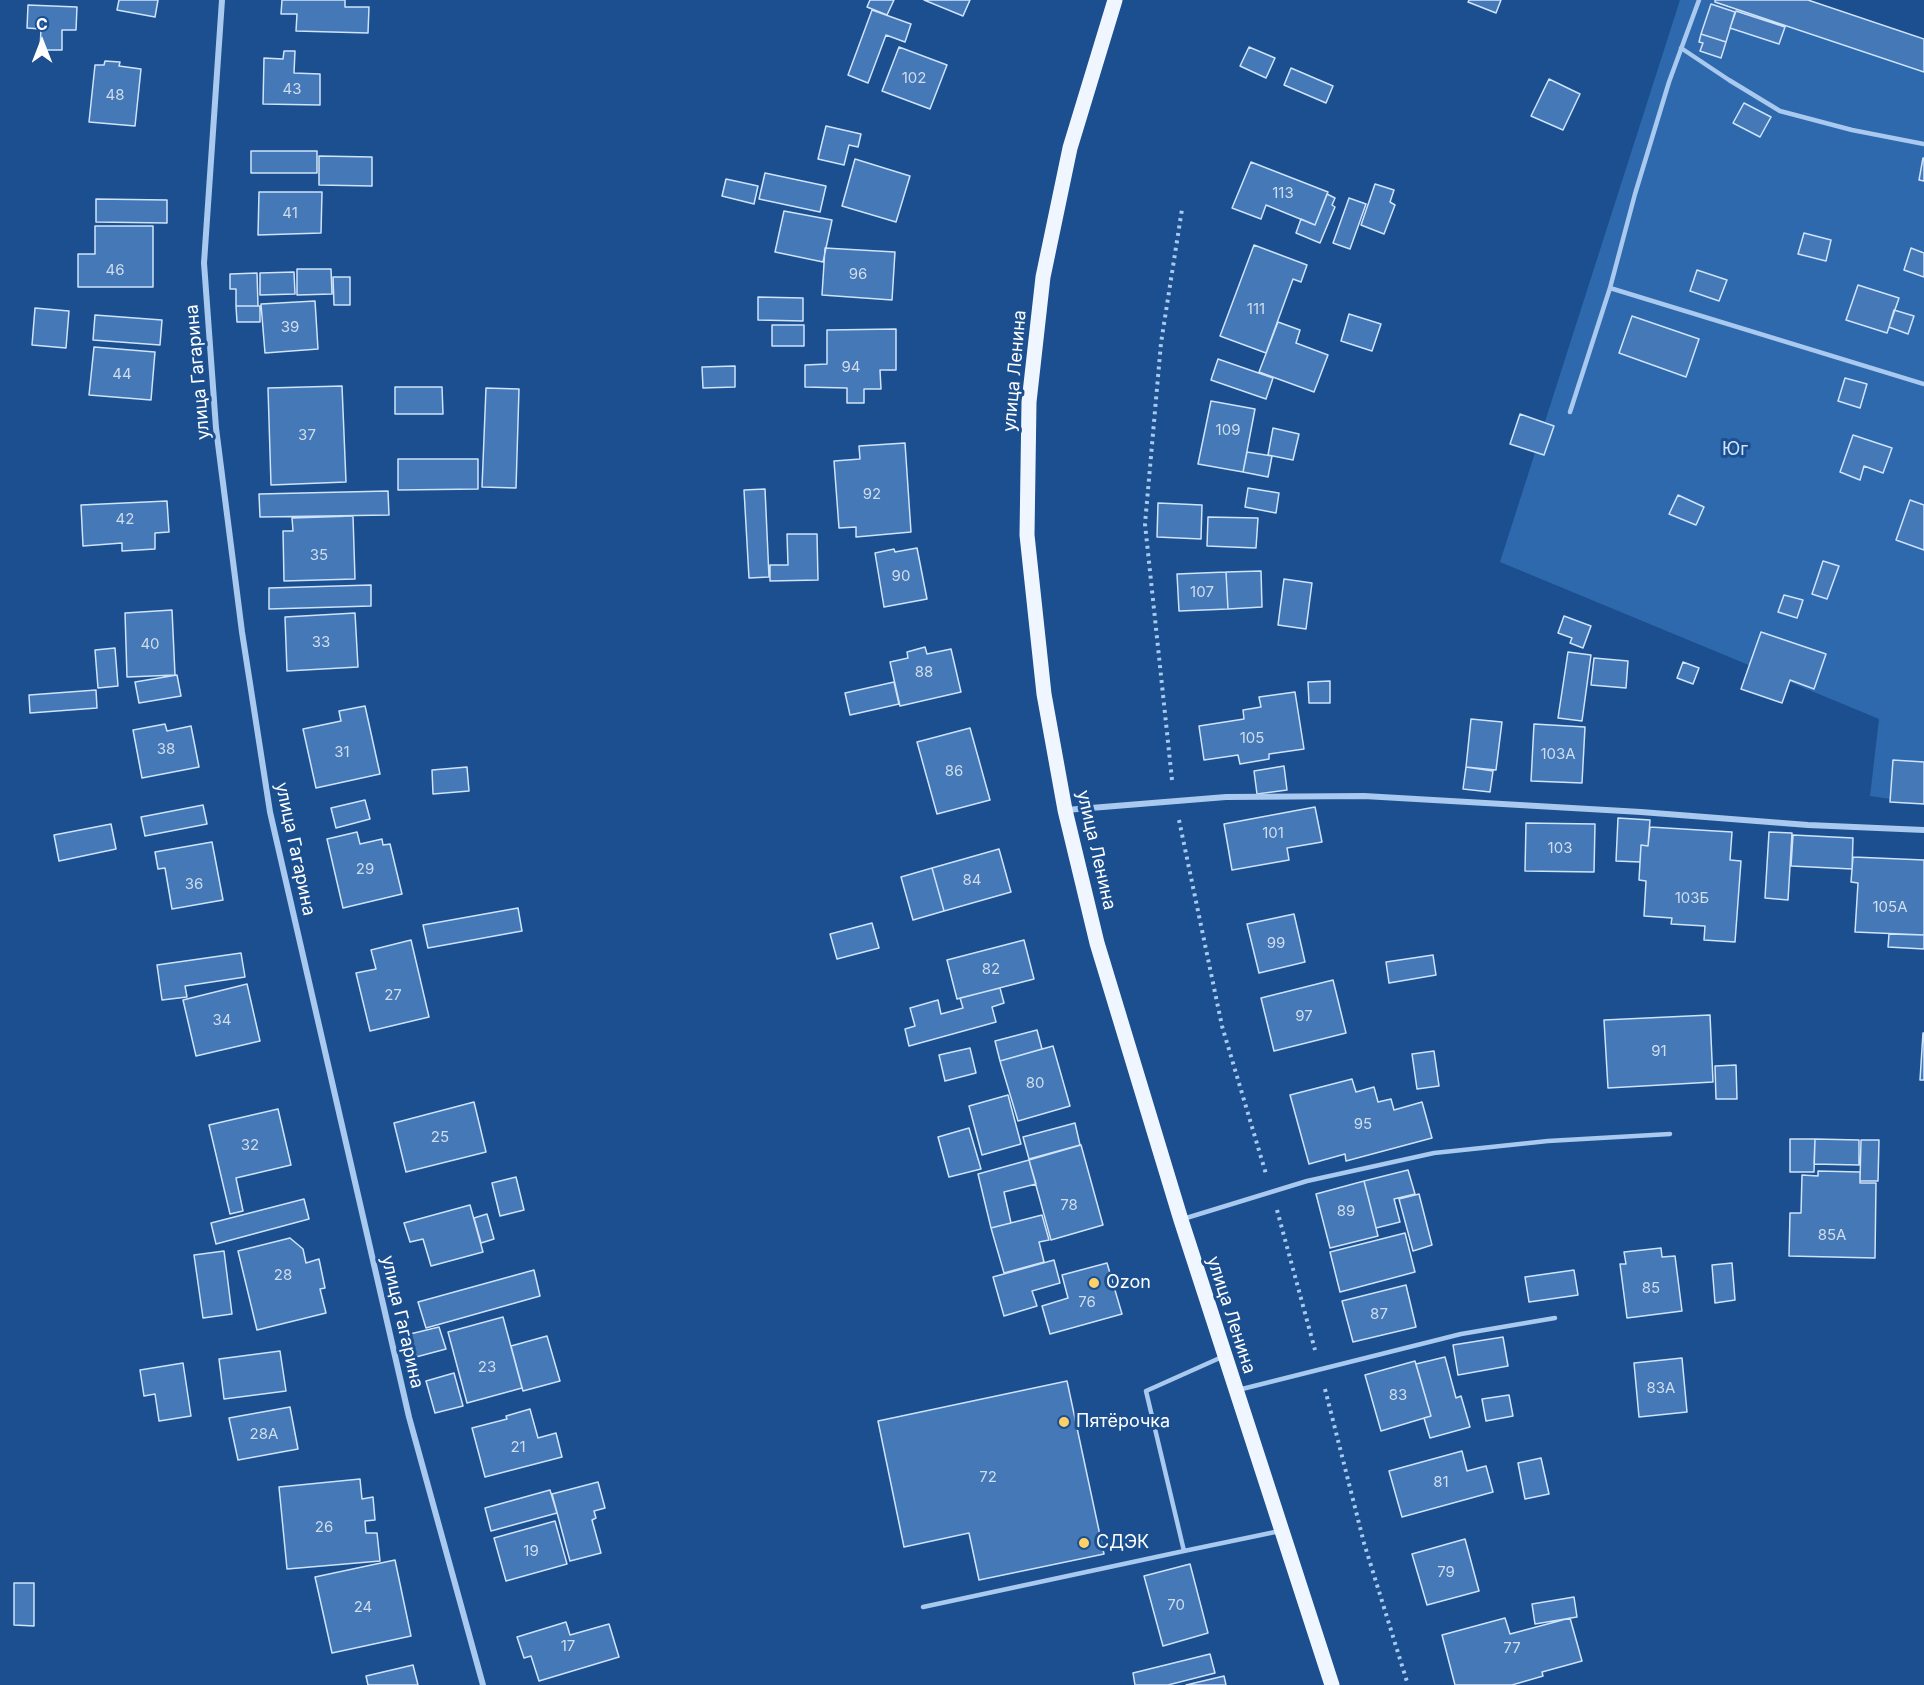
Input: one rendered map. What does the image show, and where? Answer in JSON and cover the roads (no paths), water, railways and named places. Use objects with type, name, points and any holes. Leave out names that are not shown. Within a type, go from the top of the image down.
[{"type":"main road","name":"улица Ленина","points":[[1115,0],[1070,148],[1043,277],[1029,402],[1027,535],[1044,694],[1065,810],[1097,943],[1180,1220],[1332,1685]]},
{"type":"street","name":"улица Гагарина","points":[[222,0],[204,263],[216,428],[242,632],[270,812],[409,1417],[483,1685]]},
{"type":"street","points":[[1065,810],[1226,797],[1364,796],[1641,812],[1808,825],[1924,830]]},
{"type":"lane","points":[[1570,412],[1610,288],[1635,194],[1681,48],[1699,0]]},
{"type":"lane","points":[[1681,48],[1780,111],[1852,130],[1924,144]]},
{"type":"lane","points":[[1610,288],[1924,384]]},
{"type":"lane","points":[[1180,1220],[1307,1181],[1434,1153],[1548,1141],[1670,1134]]},
{"type":"lane","points":[[1235,1391],[1461,1334],[1555,1318]]},
{"type":"lane","points":[[1184,1551],[1146,1390],[1224,1356]]},
{"type":"lane","points":[[923,1607],[1281,1531]]},
{"type":"place","name":"Ozon","points":[[1094,1283]]},
{"type":"place","name":"Пятёрочка","points":[[1064,1422]]},
{"type":"place","name":"СДЭК","points":[[1084,1543]]},
{"type":"park label","name":"Юг","points":[[1735,450]]}]
